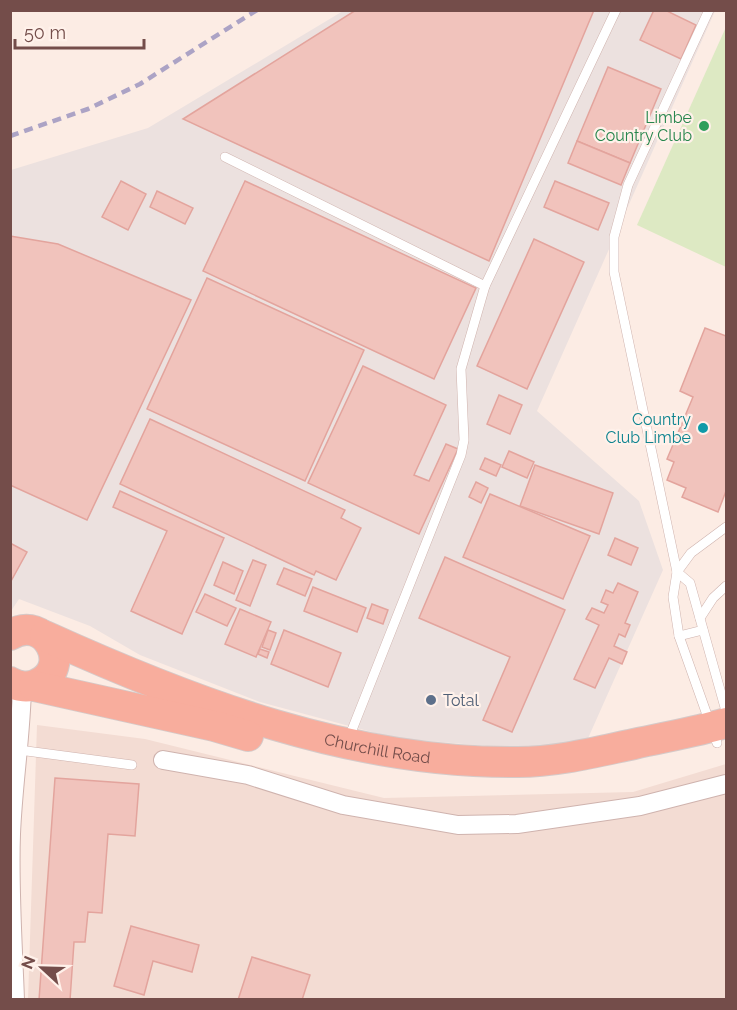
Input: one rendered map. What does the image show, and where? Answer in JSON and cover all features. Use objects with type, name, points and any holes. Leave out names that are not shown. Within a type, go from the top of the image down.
[{"type":"highway","name":"Churchill Road","points":[[11,633],[24,630],[35,631],[138,678],[240,714],[345,747],[460,762],[520,762],[582,755],[722,729]]},
{"type":"highway","points":[[22,685],[43,681],[50,674],[54,664],[54,654],[45,636]]},
{"type":"highway","name":"Churchill Road","points":[[22,685],[343,757],[458,776],[522,778],[584,771],[722,729]]},
{"type":"street","points":[[15,999],[11,847],[22,685]]},
{"type":"street","points":[[163,760],[248,776],[342,805],[459,825],[517,824],[628,807],[726,784]]},
{"type":"lane","points":[[345,747],[461,455],[464,440],[461,369],[485,286],[616,10]]},
{"type":"lane","points":[[709,10],[628,185],[614,237],[614,272],[677,572],[673,597],[679,636],[722,729]]},
{"type":"lane","points":[[225,157],[485,286]]},
{"type":"lane","points":[[677,572],[691,553],[726,527]]},
{"type":"lane","points":[[677,572],[690,583],[700,618],[722,729]]},
{"type":"lane","points":[[700,618],[713,598],[726,586]]},
{"type":"lane","points":[[679,636],[702,630]]},
{"type":"lane","points":[[19,750],[132,765]]},
{"type":"shaded area","points":[[343,11],[715,11],[537,411],[639,501],[663,570],[581,754],[394,738],[260,702],[140,655],[90,626],[19,599],[11,611],[11,170],[148,128]]},
{"type":"shaded area","points":[[37,725],[145,739],[384,798],[633,792],[726,764],[726,999],[28,1000]]},
{"type":"green space","name":"Limbe Country Club","points":[[726,27],[726,267],[637,225]]},
{"type":"building","points":[[356,10],[594,10],[489,261],[183,119]]},
{"type":"building","points":[[654,10],[665,10],[696,25],[681,59],[640,40]]},
{"type":"building","points":[[608,67],[661,89],[630,163],[577,141]]},
{"type":"building","points":[[577,141],[630,163],[621,185],[568,163]]},
{"type":"building","points":[[121,181],[146,194],[128,230],[102,217]]},
{"type":"building","points":[[245,181],[476,288],[434,379],[203,271]]},
{"type":"building","points":[[555,181],[609,203],[598,230],[544,207]]},
{"type":"building","points":[[157,191],[193,208],[185,224],[150,207]]},
{"type":"building","points":[[10,236],[58,244],[191,300],[87,520],[10,485]]},
{"type":"building","points":[[534,239],[584,262],[527,389],[477,366]]},
{"type":"building","points":[[207,278],[364,350],[305,481],[147,409]]},
{"type":"building","name":"Country Club Limbe","points":[[705,328],[726,336],[726,491],[718,512],[682,497],[686,488],[667,480],[674,462],[667,459],[693,397],[680,391]]},
{"type":"building","points":[[363,366],[446,405],[414,475],[429,481],[446,444],[458,449],[419,534],[308,483]]},
{"type":"building","points":[[499,395],[522,405],[510,434],[487,424]]},
{"type":"building","points":[[150,419],[345,510],[341,518],[361,528],[336,580],[316,571],[314,575],[120,484]]},
{"type":"building","points":[[509,451],[534,462],[527,478],[502,467]]},
{"type":"building","points":[[485,458],[501,465],[496,476],[480,469]]},
{"type":"building","points":[[535,465],[613,493],[599,534],[520,506]]},
{"type":"building","points":[[476,482],[488,488],[481,503],[469,497]]},
{"type":"building","points":[[120,491],[224,538],[182,634],[131,611],[167,531],[113,507]]},
{"type":"building","points":[[490,494],[590,536],[563,599],[463,557]]},
{"type":"building","points":[[615,538],[638,548],[631,565],[608,555]]},
{"type":"building","points":[[10,543],[27,552],[10,583]]},
{"type":"building","points":[[445,557],[565,610],[512,732],[483,720],[510,657],[419,618]]},
{"type":"building","points":[[253,560],[266,565],[250,606],[236,600]]},
{"type":"building","points":[[223,562],[243,571],[234,594],[214,585]]},
{"type":"building","points":[[284,568],[312,579],[305,596],[277,584]]},
{"type":"building","points":[[618,583],[638,592],[625,623],[630,625],[625,637],[619,634],[614,646],[627,652],[622,664],[609,658],[595,688],[574,679],[599,625],[586,619],[592,608],[604,613],[608,605],[601,602],[606,590],[613,593]]},
{"type":"building","points":[[313,587],[366,608],[357,632],[304,611]]},
{"type":"building","points":[[205,594],[236,608],[227,626],[196,612]]},
{"type":"building","points":[[372,604],[388,610],[383,624],[367,618]]},
{"type":"building","points":[[240,609],[271,622],[256,657],[225,644]]},
{"type":"building","points":[[268,630],[276,633],[270,650],[262,647]]},
{"type":"building","points":[[284,630],[341,653],[328,687],[271,664]]},
{"type":"building","points":[[260,649],[269,652],[267,658],[258,654]]},
{"type":"building","points":[[55,778],[139,784],[135,836],[108,834],[102,913],[88,912],[85,942],[74,942],[70,1000],[39,1000]]},
{"type":"building","points":[[131,926],[199,945],[192,972],[153,961],[144,995],[114,986]]},
{"type":"building","points":[[252,957],[310,975],[302,1000],[238,1000]]},
{"type":"railway","points":[[10,136],[88,109],[140,84],[257,10]]},
{"type":"place","name":"Limbe Country Club","points":[[704,126]]},
{"type":"place","name":"Country Club Limbe","points":[[703,428]]},
{"type":"place","name":"Total","points":[[431,700]]}]
